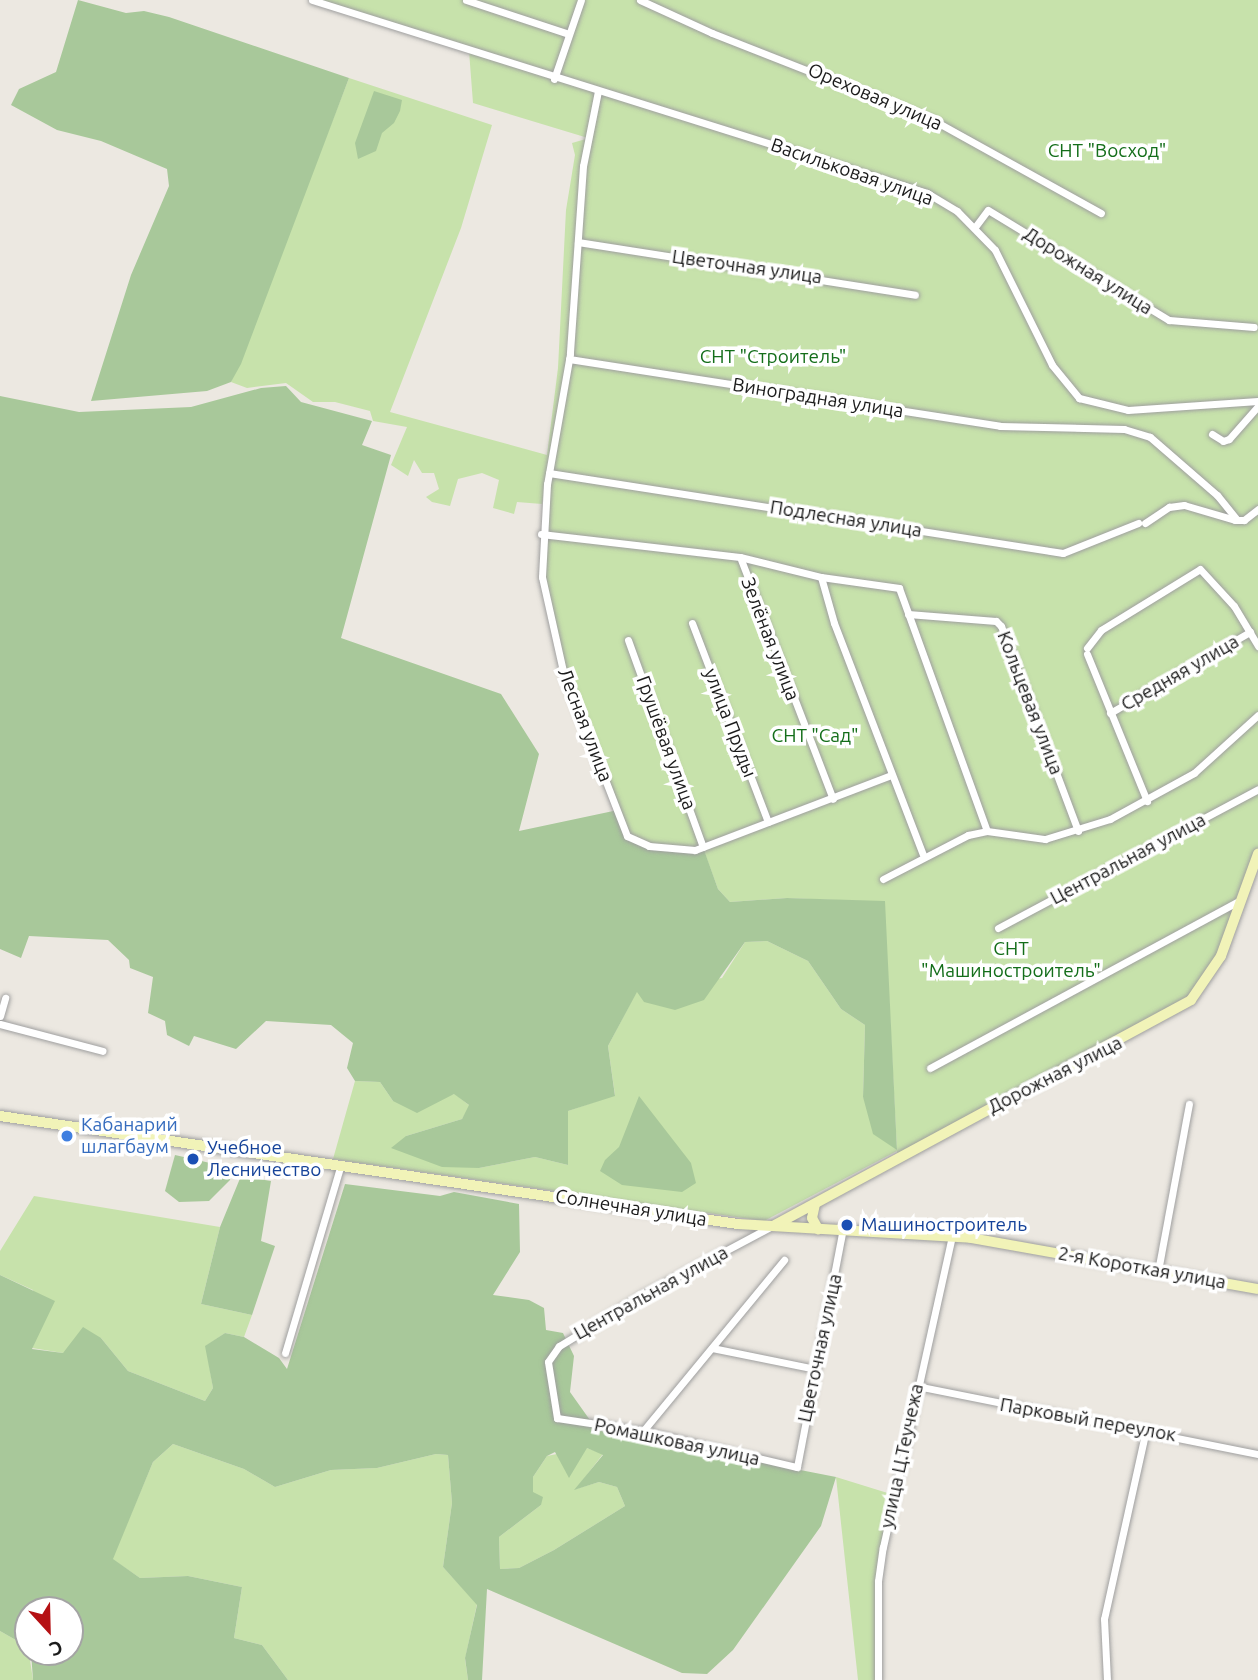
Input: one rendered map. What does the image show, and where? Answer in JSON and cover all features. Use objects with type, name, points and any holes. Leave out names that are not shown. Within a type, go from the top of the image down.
[{"type":"street","name":"Васильковая улица","points":[[312,0],[554,79],[927,193],[975,227],[1012,279],[1052,365],[1079,398],[1128,410],[1258,404]]},
{"type":"street","points":[[466,0],[569,34]]},
{"type":"street","points":[[554,79],[581,0]]},
{"type":"street","name":"Ореховая улица","points":[[640,0],[712,33],[933,120],[1101,213]]},
{"type":"street","points":[[598,91],[583,166],[569,359],[541,534],[740,556],[821,577],[899,588],[987,831]]},
{"type":"street","name":"Дорожная улица","points":[[975,227],[988,210],[1169,320],[1254,327]]},
{"type":"street","name":"Цветочная улица","points":[[578,242],[915,295]]},
{"type":"street","name":"Виноградная улица","points":[[569,359],[1000,426],[1068,425],[1124,429],[1150,437],[1217,495],[1237,520]]},
{"type":"street","name":"Васильковая улица","points":[[1212,434],[1223,441],[1229,439],[1258,404]]},
{"type":"street","name":"Подлесная улица","points":[[549,472],[1063,553],[1141,523],[1169,507],[1184,505],[1237,520]]},
{"type":"street","points":[[1237,520],[1258,509]]},
{"type":"street","name":"Лесная улица","points":[[541,534],[542,577],[563,671],[627,836],[675,850],[703,848]]},
{"type":"street","name":"Зелёная улица","points":[[740,556],[833,799]]},
{"type":"street","points":[[1147,801],[1087,651],[1101,630],[1205,570],[1258,646]]},
{"type":"street","points":[[821,577],[891,775],[923,855]]},
{"type":"street","name":"Кольцевая улица","points":[[908,614],[996,621],[1001,626],[1078,831]]},
{"type":"street","name":"улица Пруды","points":[[692,623],[768,822]]},
{"type":"street","name":"Средняя улица","points":[[1110,713],[1250,632]]},
{"type":"street","name":"Грушёвая улица","points":[[628,640],[703,848]]},
{"type":"street","points":[[883,879],[951,840],[987,831],[1045,839],[1078,831],[1147,801],[1194,773],[1258,715]]},
{"type":"street","points":[[703,848],[891,775]]},
{"type":"street","name":"Центральная улица","points":[[998,928],[1258,789]]},
{"type":"street","name":"Дорожная улица","points":[[774,1225],[1191,1000],[1213,973],[1258,854]]},
{"type":"street","points":[[930,1068],[1242,899]]},
{"type":"street","points":[[0,1016],[5,998]]},
{"type":"street","points":[[0,1024],[103,1051]]},
{"type":"street","points":[[1158,1270],[1189,1104]]},
{"type":"street","points":[[0,1116],[340,1167],[285,1353]]},
{"type":"street","name":"Солнечная улица","points":[[340,1167],[488,1186],[738,1224],[774,1225]]},
{"type":"street","points":[[815,1203],[811,1218],[818,1229]]},
{"type":"street","name":"Центральная улица","points":[[557,1418],[548,1362],[559,1346],[644,1294],[774,1225]]},
{"type":"street","name":"2-я Короткая улица","points":[[774,1225],[952,1235],[1258,1289]]},
{"type":"street","name":"Цветочная улица","points":[[797,1467],[843,1229]]},
{"type":"street","name":"улица Ц.Теучежа","points":[[878,1680],[878,1581],[917,1386],[952,1235]]},
{"type":"street","points":[[643,1431],[784,1260]]},
{"type":"street","points":[[712,1348],[815,1369]]},
{"type":"street","name":"Парковый переулок","points":[[917,1386],[1040,1413],[1146,1429],[1258,1454]]},
{"type":"street","name":"Ромашковая улица","points":[[557,1418],[643,1431],[797,1467]]},
{"type":"street","points":[[1107,1680],[1104,1619],[1146,1429]]},
{"type":"green space","points":[[78,0],[126,13],[144,11],[169,17],[349,78],[241,364],[231,382],[207,391],[91,401],[131,275],[169,186],[167,169],[101,141],[57,130],[11,105],[19,89],[56,72]]},
{"type":"green space","points":[[312,0],[1258,0],[1258,854],[1220,956],[1198,994],[898,1157],[897,1151],[764,1221],[333,1159],[355,1081],[380,1082],[393,1101],[455,1094],[470,1106],[462,1119],[406,1136],[479,1168],[535,1157],[568,1165],[568,1111],[615,1095],[608,1046],[637,991],[722,978],[745,942],[767,941],[808,961],[841,1009],[865,1025],[863,1097],[897,1150],[884,902],[787,898],[730,902],[718,889],[703,848],[675,850],[627,836],[563,671],[548,613],[541,539],[570,354],[588,138],[473,103],[469,51]]},
{"type":"green space","points":[[349,78],[492,125],[461,228],[390,412],[547,455],[558,368],[566,210],[575,155],[572,143],[586,139],[568,354],[542,504],[517,502],[514,514],[493,508],[499,480],[482,473],[458,479],[450,506],[432,502],[426,497],[439,489],[434,473],[422,473],[414,460],[408,476],[391,465],[407,427],[373,421],[370,411],[335,402],[313,402],[286,383],[247,388],[231,382]]},
{"type":"green space","points":[[374,91],[402,100],[400,111],[394,123],[382,133],[376,151],[358,159],[355,143]]},
{"type":"green space","points":[[286,386],[301,402],[372,421],[362,445],[391,455],[341,638],[501,694],[539,754],[519,831],[618,810],[627,836],[649,846],[703,847],[718,889],[730,902],[787,898],[885,901],[897,1150],[873,1134],[863,1097],[865,1025],[841,1009],[808,961],[767,941],[745,942],[704,1000],[675,1010],[644,1002],[637,992],[608,1046],[615,1096],[568,1111],[568,1165],[535,1157],[479,1168],[442,1167],[391,1148],[406,1136],[462,1119],[469,1105],[454,1094],[417,1113],[393,1101],[380,1082],[355,1081],[347,1068],[353,1043],[331,1025],[266,1021],[236,1049],[194,1036],[189,1046],[167,1035],[165,1021],[148,1013],[153,977],[130,968],[129,960],[108,940],[29,936],[21,958],[0,949],[0,396],[79,412],[191,407],[261,388]]},
{"type":"green space","points":[[639,1096],[691,1163],[696,1183],[682,1192],[622,1185],[600,1171],[605,1160],[619,1147]]},
{"type":"green space","points":[[175,1155],[232,1168],[230,1180],[209,1201],[179,1202],[165,1191]]},
{"type":"green space","points":[[241,1176],[271,1181],[261,1241],[275,1246],[252,1315],[201,1304],[220,1227]]},
{"type":"green space","points":[[345,1184],[440,1196],[454,1192],[519,1204],[520,1252],[493,1295],[529,1300],[544,1308],[546,1330],[563,1333],[574,1356],[570,1392],[597,1430],[836,1477],[821,1526],[733,1650],[707,1674],[682,1673],[487,1589],[482,1680],[468,1680],[465,1658],[477,1605],[443,1567],[452,1503],[448,1455],[436,1454],[377,1468],[331,1470],[275,1487],[244,1469],[173,1444],[153,1462],[113,1559],[140,1578],[188,1576],[242,1587],[234,1638],[262,1645],[288,1680],[33,1680],[32,1666],[84,1666],[84,1596],[14,1596],[14,1639],[0,1631],[0,1275],[55,1301],[32,1349],[63,1353],[83,1327],[101,1338],[128,1371],[205,1401],[213,1388],[205,1346],[225,1333],[244,1337],[279,1358],[287,1369]],"holes":[[[587,1448],[603,1455],[574,1490],[599,1482],[617,1487],[625,1506],[554,1550],[519,1568],[500,1569],[499,1537],[541,1505],[543,1497],[533,1492],[533,1477],[547,1456],[555,1452],[569,1478]]]},
{"type":"green space","points":[[34,1196],[220,1227],[201,1304],[252,1315],[244,1337],[225,1333],[206,1346],[213,1388],[205,1401],[128,1371],[101,1338],[63,1353],[32,1348],[40,1329],[33,1290],[0,1275],[0,1251]]},
{"type":"green space","points":[[173,1444],[244,1469],[275,1487],[331,1470],[377,1468],[436,1454],[448,1455],[452,1503],[443,1567],[477,1604],[465,1659],[468,1680],[288,1680],[262,1645],[234,1638],[242,1587],[188,1576],[140,1578],[112,1559],[153,1462]]},
{"type":"green space","points":[[587,1448],[603,1454],[576,1489],[599,1482],[617,1487],[625,1506],[554,1550],[519,1568],[500,1569],[499,1537],[541,1505],[533,1493],[533,1477],[547,1456]]},
{"type":"green space","points":[[836,1477],[894,1495],[878,1581],[878,1680],[858,1680]]},
{"type":"green space","points":[[0,1631],[14,1639],[14,1666],[31,1666],[33,1680],[0,1680]]},
{"type":"place","name":"Кабанарий шлагбаум","points":[[67,1136]]},
{"type":"place","name":"Учебное Лесничество","points":[[193,1159]]},
{"type":"place","name":"Машиностроитель","points":[[847,1225]]},
{"type":"park label","name":"СНТ \"Восход\"","points":[[1107,151]]},
{"type":"park label","name":"СНТ \"Строитель\"","points":[[773,357]]},
{"type":"park label","name":"СНТ \"Сад\"","points":[[815,736]]},
{"type":"park label","name":"СНТ \"Машиностроитель\"","points":[[1011,960]]}]
